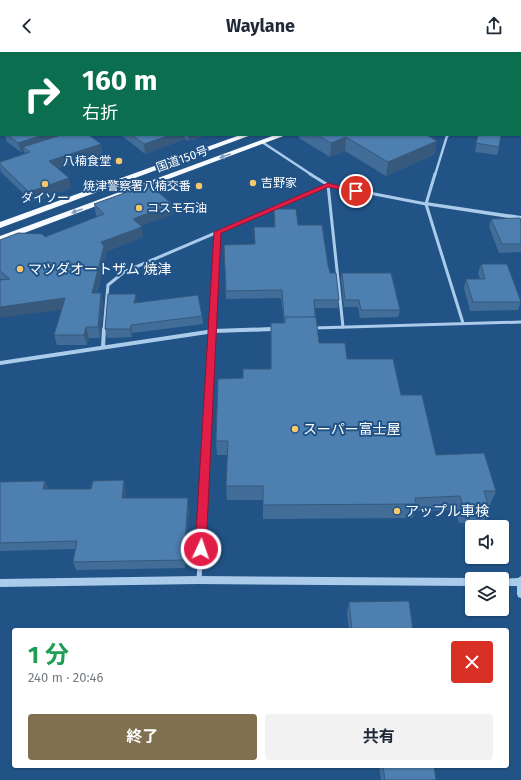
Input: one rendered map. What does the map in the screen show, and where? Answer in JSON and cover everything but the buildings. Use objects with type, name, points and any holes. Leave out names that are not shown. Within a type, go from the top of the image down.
[{"type":"highway","name":"国道150号","points":[[0,225],[244,136]]},
{"type":"highway","name":"国道150号","points":[[0,239],[279,136]]},
{"type":"street","points":[[447,136],[426,204],[464,323]]},
{"type":"street","points":[[262,142],[328,185],[426,204],[521,218]]},
{"type":"street","points":[[103,347],[108,285],[114,278],[124,272],[328,185]]},
{"type":"street","points":[[328,185],[343,327]]},
{"type":"street","points":[[199,580],[214,331],[218,232]]},
{"type":"street","points":[[305,328],[521,322]]},
{"type":"street","points":[[0,363],[214,331],[282,329]]},
{"type":"street","points":[[0,583],[199,580],[465,582]]},
{"type":"street","points":[[509,582],[521,581],[521,594]]},
{"type":"place","name":"八楠食堂","points":[[119,161]]},
{"type":"place","name":"吉野家","points":[[253,183]]},
{"type":"place","name":"ダイソー","points":[[45,184]]},
{"type":"place","name":"焼津警察署八楠交番","points":[[199,186]]},
{"type":"place","name":"コスモ石油","points":[[139,208]]},
{"type":"place","name":"マツダオートザム 焼津","points":[[20,269]]},
{"type":"place","name":"スーパー富士屋","points":[[295,429]]},
{"type":"place","name":"アップル車検","points":[[397,511]]},
{"type":"route","points":[[201,549],[214,331],[218,232],[328,185],[356,191]]}]
